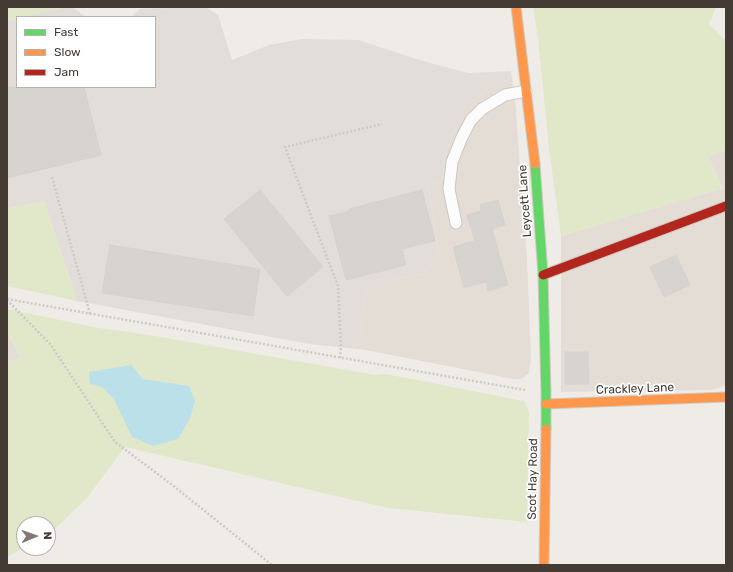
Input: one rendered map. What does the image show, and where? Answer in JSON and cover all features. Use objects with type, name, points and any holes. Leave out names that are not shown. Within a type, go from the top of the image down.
[{"type":"street","name":"Leycett Lane","points":[[516,7],[536,170],[543,275],[546,394]]},
{"type":"street","points":[[543,275],[726,206]]},
{"type":"street","name":"Scot Hay Road","points":[[544,565],[546,394]]},
{"type":"street","name":"Crackley Lane","points":[[546,404],[726,397]]},
{"type":"lane","points":[[456,223],[449,189],[452,162],[471,120],[482,109],[505,95],[526,91]]},
{"type":"path","points":[[340,358],[341,347],[338,286],[285,146],[382,124]]},
{"type":"path","points":[[52,177],[90,314]]},
{"type":"path","points":[[7,299],[546,394]]},
{"type":"path","points":[[7,299],[51,345],[115,442],[171,484],[272,565]]},
{"type":"shaded area","points":[[66,7],[72,7],[85,16],[28,16]]},
{"type":"shaded area","points":[[207,8],[218,15],[232,60],[269,45],[302,39],[358,40],[423,61],[469,73],[511,71],[512,79],[490,87],[466,106],[445,154],[443,180],[428,185],[439,255],[423,274],[392,279],[367,290],[361,316],[362,343],[366,350],[309,344],[77,301],[44,201],[7,209],[7,21],[16,19],[16,88],[156,88],[156,16],[132,16],[140,9]]},
{"type":"shaded area","points":[[512,79],[515,98],[527,259],[531,359],[529,373],[521,379],[513,379],[366,350],[362,343],[361,316],[367,290],[392,279],[423,274],[439,255],[428,185],[443,180],[445,154],[466,106],[490,87]]},
{"type":"shaded area","points":[[726,150],[726,385],[712,390],[561,392],[561,236],[723,188],[708,157]]},
{"type":"shaded area","points":[[7,331],[21,358],[7,362]]},
{"type":"green space","points":[[7,7],[66,7],[28,16],[16,16],[16,19],[7,21]]},
{"type":"green space","points":[[533,7],[716,7],[709,24],[726,41],[726,150],[708,157],[723,188],[561,236],[549,149],[538,38]]},
{"type":"green space","points":[[44,201],[77,301],[7,286],[7,209]]},
{"type":"green space","points":[[7,309],[99,328],[150,335],[375,375],[386,374],[524,401],[529,412],[527,522],[388,508],[125,447],[87,498],[56,528],[56,516],[16,516],[16,552],[7,557],[7,362],[21,358],[7,331]]},
{"type":"water","points":[[131,365],[143,379],[189,386],[195,401],[190,418],[178,439],[153,446],[132,437],[114,399],[102,387],[90,384],[89,372]]},
{"type":"building","points":[[7,87],[84,88],[101,155],[7,178]]},
{"type":"building","points":[[260,190],[323,267],[287,296],[224,219]]},
{"type":"building","points":[[422,190],[435,241],[402,249],[406,265],[346,280],[329,216],[349,211],[349,209]]},
{"type":"building","points":[[498,200],[505,225],[492,229],[508,285],[488,291],[486,282],[464,288],[453,247],[475,241],[467,215],[481,211],[480,205]]},
{"type":"building","points":[[110,245],[260,269],[253,316],[102,293]]},
{"type":"building","points":[[676,255],[690,285],[664,297],[650,267]]},
{"type":"building","points":[[565,352],[588,352],[589,384],[565,384]]},
{"type":"traffic: fast","points":[[535,164],[543,275],[546,429]]},
{"type":"traffic: slow","points":[[516,7],[535,164]]},
{"type":"traffic: slow","points":[[546,404],[726,397]]},
{"type":"traffic: slow","points":[[544,565],[546,429]]},
{"type":"traffic: jam","points":[[543,275],[726,206]]}]
